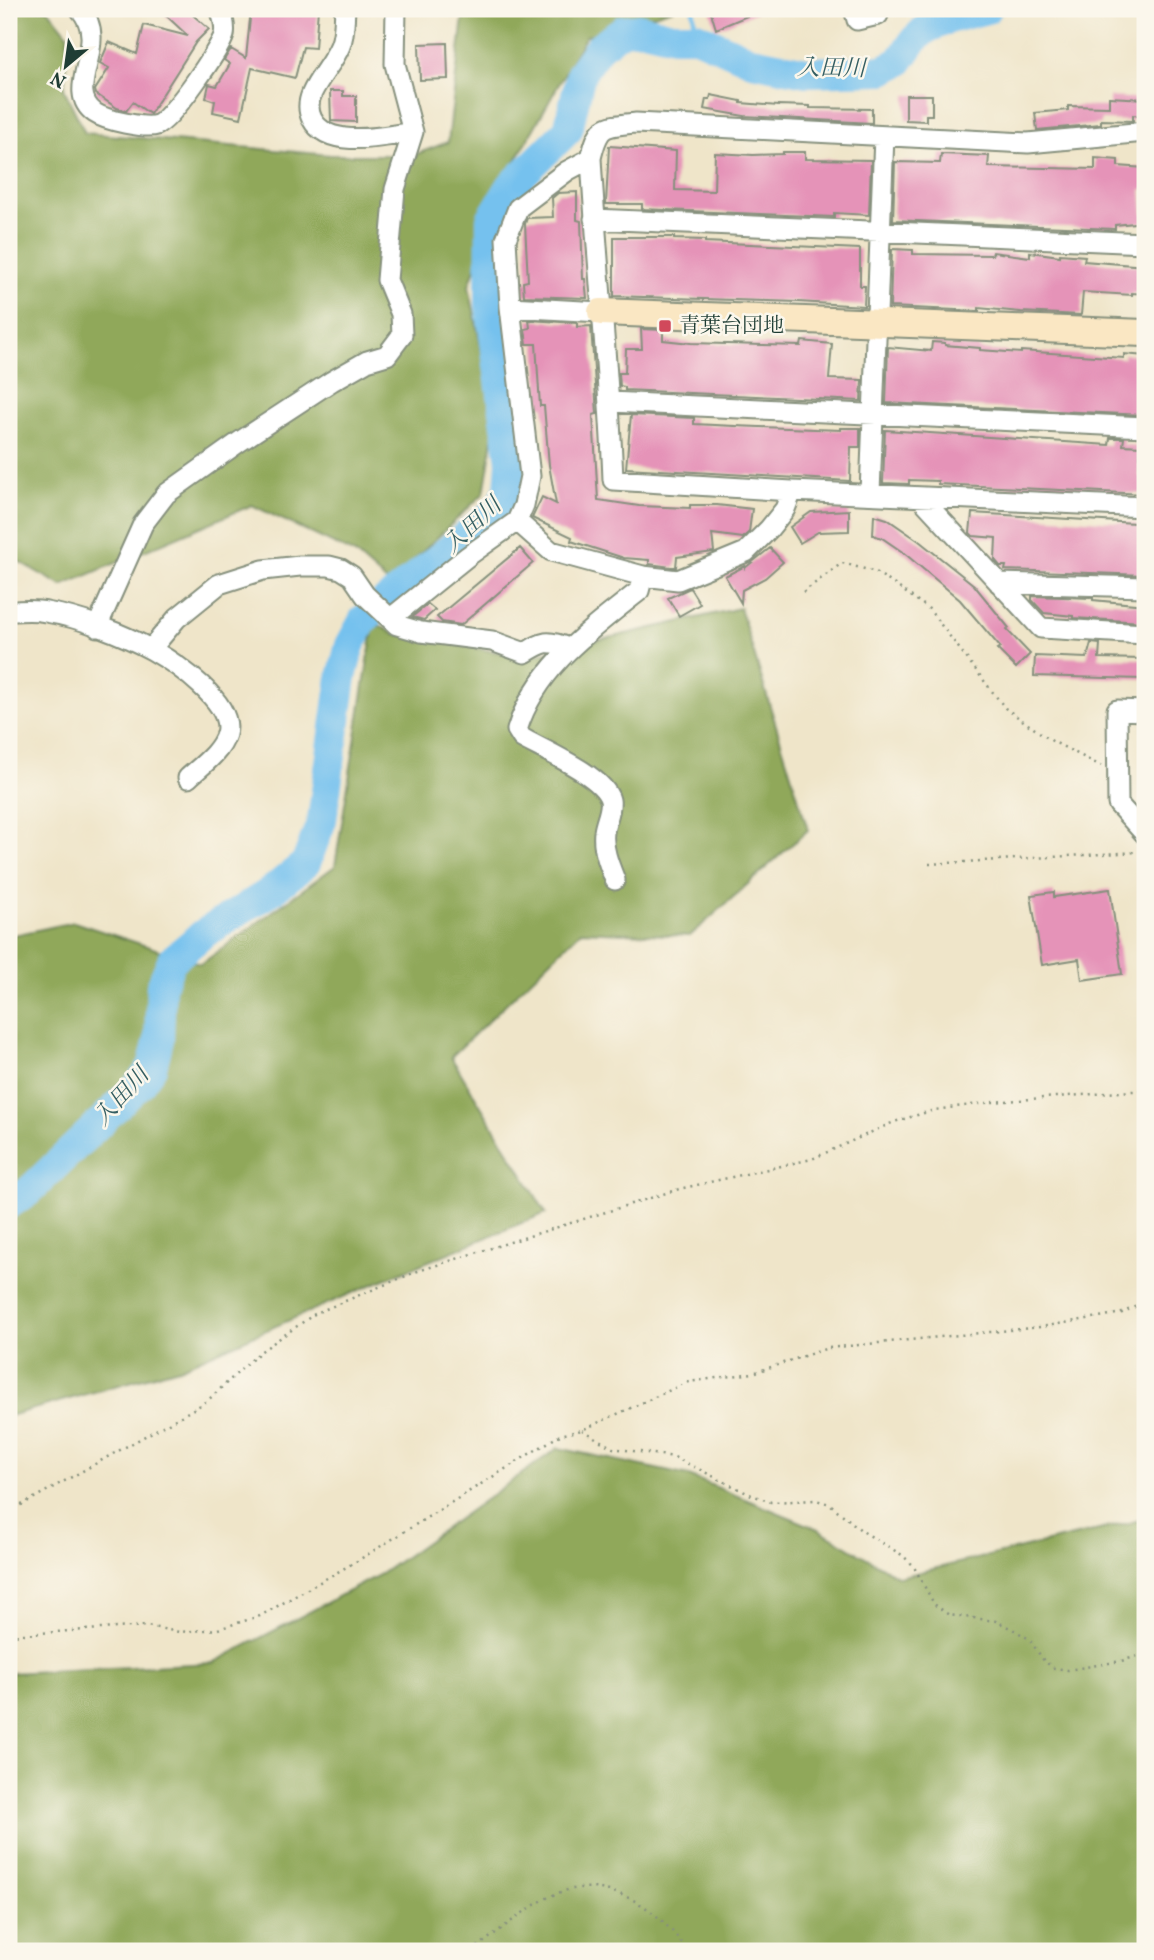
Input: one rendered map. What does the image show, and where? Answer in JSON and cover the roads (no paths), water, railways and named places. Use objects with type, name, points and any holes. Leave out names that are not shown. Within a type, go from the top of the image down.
[{"type":"street","points":[[80,9],[87,16],[93,35],[82,89],[88,105],[96,114],[113,120],[149,126],[157,125],[174,111],[222,40],[224,21],[220,9]]},
{"type":"street","points":[[345,9],[339,48],[316,85],[309,104],[316,126],[326,134],[338,138],[413,132]]},
{"type":"street","points":[[97,627],[144,524],[166,495],[239,442],[332,382],[367,361],[387,355],[402,335],[401,314],[387,280],[395,189],[413,132],[395,64],[397,9]]},
{"type":"street","points":[[854,9],[857,20],[878,15]]},
{"type":"street","points":[[1145,132],[1028,143],[636,123],[614,125],[601,130],[591,158],[610,402],[613,480],[1145,508]]},
{"type":"street","points":[[870,493],[884,136]]},
{"type":"street","points":[[390,617],[517,520],[524,505],[530,476],[510,307],[506,239],[518,208],[591,158]]},
{"type":"street","points":[[594,219],[1145,243]]},
{"type":"street","points":[[510,307],[1145,333]]},
{"type":"street","points":[[610,402],[1145,427]]},
{"type":"street","points":[[517,520],[551,551],[643,576],[678,580],[746,552],[785,509],[792,491]]},
{"type":"street","points":[[921,498],[1041,628],[1145,634]]},
{"type":"street","points":[[151,649],[177,618],[219,584],[244,574],[300,566],[329,566],[341,569],[352,576],[365,595],[397,625],[421,632],[492,641],[525,653],[542,643],[553,642],[568,649]]},
{"type":"street","points":[[615,880],[606,855],[604,834],[610,801],[604,789],[594,779],[522,738],[517,730],[522,714],[549,671],[568,649],[639,591],[643,576]]},
{"type":"street","points":[[999,583],[1145,587]]},
{"type":"street","points":[[9,611],[45,611],[97,627],[151,649],[188,674],[215,700],[227,719],[226,734],[218,749],[188,778]]},
{"type":"street","points":[[1145,711],[1117,710],[1118,804],[1145,834]]},
{"type":"waterway","points":[[693,9],[696,36]]},
{"type":"waterway","name":"入田川","points":[[9,1204],[28,1192],[139,1085],[152,1067],[159,1040],[161,986],[172,960],[203,934],[270,892],[306,863],[322,820],[342,677],[350,645],[364,619],[496,511],[509,491],[511,462],[490,305],[491,219],[511,186],[568,130],[581,73],[600,46],[623,30],[639,28],[673,36],[696,36],[752,61],[806,72],[883,70],[899,62],[915,39],[926,29],[952,18],[987,9]]},
{"type":"place","name":"青葉台団地","points":[[665,326]]}]
